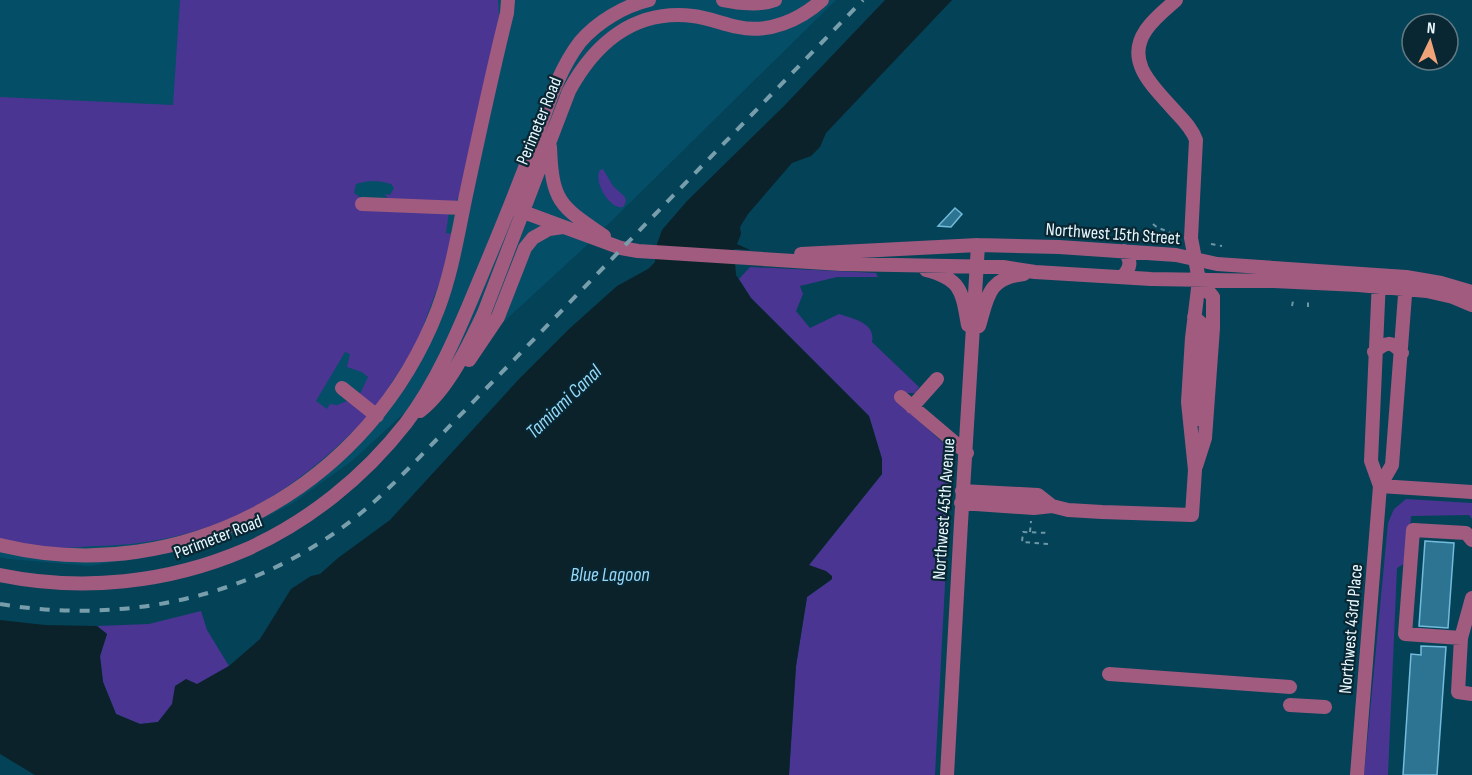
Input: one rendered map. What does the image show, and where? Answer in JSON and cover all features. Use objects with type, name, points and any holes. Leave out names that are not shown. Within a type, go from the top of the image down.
[{"type":"street","points":[[0,545],[48,553],[98,555],[156,548],[208,534],[253,515],[300,488],[338,457],[377,416],[411,366],[432,324],[448,279],[508,0]]},
{"type":"street","name":"Perimeter Road","points":[[0,575],[59,582],[115,582],[177,573],[230,556],[291,526],[328,501],[364,470],[407,422],[438,393],[462,358],[473,336],[566,64],[581,42],[599,25],[619,12],[649,0]]},
{"type":"street","points":[[723,0],[761,3],[775,0]]},
{"type":"street","name":"Perimeter Road","points":[[407,422],[456,337],[550,140],[569,91],[584,67],[603,44],[632,25],[646,19],[679,14],[741,28],[763,28],[797,18],[822,0]]},
{"type":"street","points":[[962,497],[1034,508],[1052,506],[1068,510],[1192,515],[1195,470],[1188,402],[1199,280],[1191,238],[1196,140],[1188,126],[1145,77],[1138,57],[1140,43],[1146,30],[1176,0]]},
{"type":"street","points":[[550,140],[553,186],[564,205],[572,215],[621,248]]},
{"type":"street","points":[[362,204],[464,208]]},
{"type":"street","name":"Northwest 15th Street","points":[[517,209],[621,248],[638,251],[841,264],[1017,268],[1035,272],[1122,277],[1274,281],[1379,280]]},
{"type":"street","points":[[438,393],[470,359],[498,317],[525,248],[532,238],[549,229],[563,227]]},
{"type":"street","name":"Northwest 15th Street","points":[[748,258],[978,245],[1047,246],[1176,255],[1217,264],[1406,283],[1472,305]]},
{"type":"street","name":"Northwest 45th Avenue","points":[[947,775],[978,245]]},
{"type":"street","points":[[1122,277],[1129,270],[1130,264],[1130,258],[1124,251]]},
{"type":"street","points":[[907,265],[943,275],[956,285],[962,296],[972,348]]},
{"type":"street","points":[[972,348],[986,302],[994,286],[1010,276],[1035,272]]},
{"type":"street","points":[[1195,470],[1205,438],[1213,328],[1213,297],[1199,280]]},
{"type":"street","name":"Northwest 43rd Place","points":[[1357,775],[1380,486],[1371,461],[1374,352],[1379,280]]},
{"type":"street","name":"Northwest 15th Street","points":[[1406,283],[1432,281],[1472,292]]},
{"type":"street","name":"Northwest 43rd Place","points":[[1380,486],[1392,465],[1406,283]]},
{"type":"street","points":[[1194,317],[1203,326],[1198,438]]},
{"type":"street","points":[[1374,352],[1383,345],[1389,344],[1396,345],[1402,353]]},
{"type":"street","points":[[912,407],[937,379]]},
{"type":"street","points":[[342,388],[377,416]]},
{"type":"street","points":[[901,397],[967,453]]},
{"type":"street","points":[[1380,486],[1472,492]]},
{"type":"street","points":[[1461,638],[1405,634],[1413,530],[1466,533],[1472,540]]},
{"type":"street","points":[[1472,598],[1461,638],[1458,692],[1472,694]]},
{"type":"street","points":[[1109,674],[1290,687]]},
{"type":"street","points":[[1290,705],[1325,707]]},
{"type":"path","points":[[1153,224],[1158,229],[1172,234]]},
{"type":"path","points":[[1211,244],[1222,246]]},
{"type":"path","points":[[1292,306],[1293,301]]},
{"type":"path","points":[[1308,302],[1308,307]]},
{"type":"path","points":[[1030,532],[1031,519]]},
{"type":"path","points":[[1048,544],[1022,542],[1023,532],[1049,533]]},
{"type":"shaded area","points":[[0,0],[836,0],[585,247],[352,461],[293,503],[234,534],[180,551],[90,566],[0,557]]},
{"type":"shaded area","points":[[180,0],[498,0],[499,16],[456,201],[448,204],[388,199],[385,194],[390,195],[394,188],[391,184],[378,181],[356,184],[354,193],[361,198],[449,211],[446,233],[452,234],[441,278],[416,345],[377,405],[373,407],[358,398],[368,377],[362,372],[347,367],[350,354],[345,352],[316,401],[327,409],[330,404],[337,405],[350,400],[368,416],[309,471],[278,493],[212,526],[137,543],[47,548],[30,547],[0,539],[0,97],[173,105]]},
{"type":"shaded area","points":[[603,169],[613,186],[625,197],[626,202],[623,207],[613,204],[604,194],[598,175]]},
{"type":"shaded area","points":[[750,267],[876,273],[878,277],[837,277],[800,286],[803,294],[796,311],[810,328],[839,314],[867,326],[871,330],[872,342],[919,387],[915,393],[905,393],[897,401],[952,451],[935,775],[789,775],[796,666],[807,597],[831,580],[817,568],[809,565],[882,474],[882,459],[869,416],[751,298],[739,279]]},
{"type":"shaded area","points":[[1406,499],[1472,503],[1472,519],[1469,515],[1411,516],[1407,562],[1397,568],[1388,775],[1364,775],[1388,523],[1394,509]]},
{"type":"shaded area","points":[[201,611],[207,630],[229,666],[190,690],[158,722],[140,724],[116,714],[103,682],[100,656],[107,634],[97,626],[149,624]]},
{"type":"water","name":"Blue Lagoon","points":[[885,0],[952,0],[826,133],[820,147],[811,156],[792,163],[748,214],[740,227],[741,234],[737,244],[750,250],[734,249],[736,275],[751,298],[869,416],[882,459],[882,474],[809,565],[826,571],[832,579],[807,597],[796,666],[789,775],[35,775],[0,754],[0,620],[45,625],[97,626],[107,634],[100,656],[103,682],[116,714],[140,724],[158,722],[172,704],[175,686],[186,679],[197,684],[229,666],[260,639],[291,589],[311,576],[320,574],[390,520],[520,378],[569,329],[617,286],[648,269],[655,262],[656,247],[662,230],[687,201],[784,106]]},
{"type":"building","points":[[955,208],[962,214],[951,227],[938,226]]},
{"type":"building","points":[[1425,541],[1454,543],[1448,628],[1419,626]]},
{"type":"building","points":[[1421,646],[1446,647],[1437,775],[1403,775],[1411,654],[1421,655]]},
{"type":"railway","points":[[0,604],[47,610],[95,611],[141,607],[187,598],[232,585],[275,567],[317,545],[356,517],[403,474],[863,0]]},
{"type":"water label","name":"Tamiami Canal","points":[[564,402]]}]
